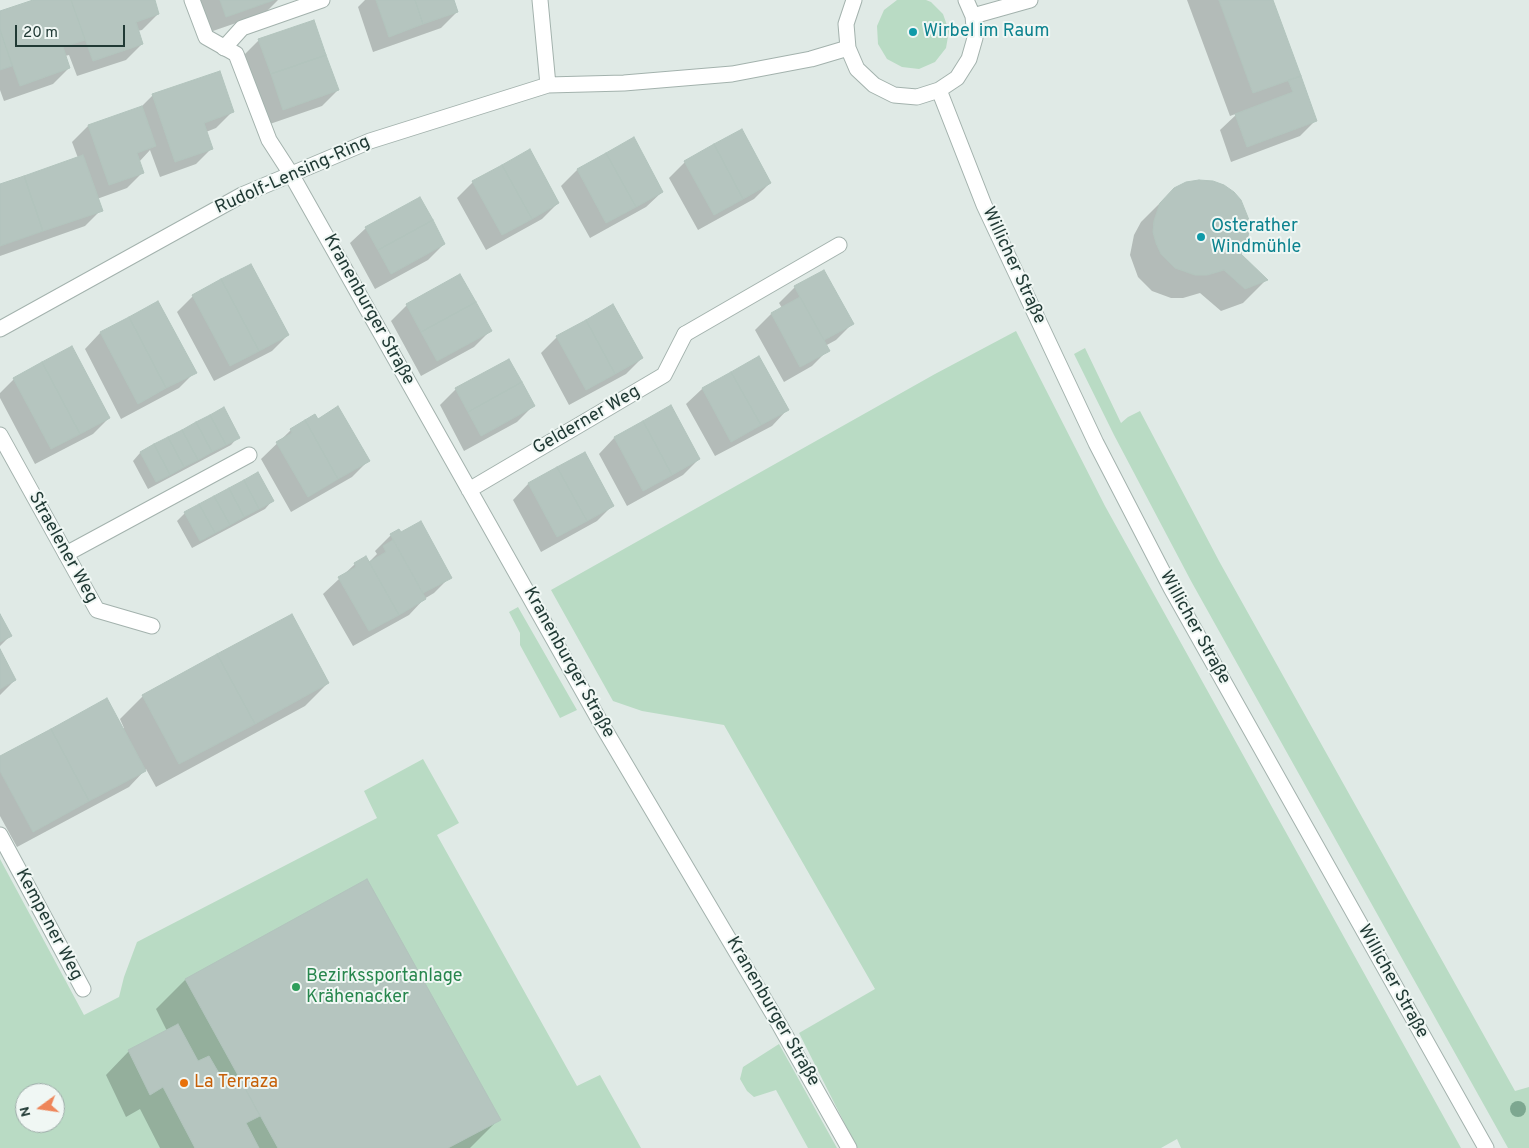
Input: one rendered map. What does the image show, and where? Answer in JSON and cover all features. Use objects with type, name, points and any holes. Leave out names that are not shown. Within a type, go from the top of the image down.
[{"type":"street","name":"Kranenburger Straße","points":[[192,0],[206,37],[236,54],[269,140],[291,174],[602,725],[780,1024],[849,1148]]},
{"type":"street","points":[[224,48],[242,28],[322,0]]},
{"type":"street","points":[[540,0],[548,85]]},
{"type":"street","points":[[854,0],[846,24],[848,48],[857,69],[874,85],[894,95],[917,96],[939,90],[957,78],[969,59],[975,38],[974,16],[966,0]]},
{"type":"street","points":[[974,16],[1030,0]]},
{"type":"street","name":"Rudolf-Lensing-Ring","points":[[0,329],[242,195],[370,141],[548,85],[624,83],[732,74],[811,58],[848,48]]},
{"type":"street","name":"Willicher Straße","points":[[939,90],[984,205],[1100,452],[1171,588],[1486,1148]]},
{"type":"street","name":"Gelderner Weg","points":[[470,490],[664,375],[685,334],[839,245]]},
{"type":"street","name":"Straelener Weg","points":[[0,435],[97,610],[152,626]]},
{"type":"street","points":[[66,554],[249,455]]},
{"type":"street","name":"Kempener Weg","points":[[0,834],[83,990]]},
{"type":"green space","points":[[897,0],[926,0],[931,2],[943,14],[949,31],[946,48],[935,62],[919,69],[902,67],[887,59],[878,44],[877,26],[884,10]]},
{"type":"green space","points":[[1016,331],[1105,506],[1461,1148],[1181,1148],[1177,1139],[1161,1148],[857,1148],[799,1033],[875,989],[724,725],[642,711],[613,701],[551,590],[935,374]]},
{"type":"green space","points":[[1085,348],[1121,423],[1140,411],[1219,561],[1515,1091],[1529,1087],[1529,1148],[1508,1148],[1191,581],[1114,435],[1074,354]]},
{"type":"green space","points":[[518,607],[577,710],[560,718],[520,645],[520,633],[509,612]]},
{"type":"green space","name":"Bezirkssportanlage Krähenacker","points":[[423,759],[459,823],[437,835],[577,1086],[600,1075],[641,1148],[0,1148],[0,859],[84,1015],[119,997],[137,942],[377,818],[364,791]]},
{"type":"green space","points":[[779,1044],[837,1148],[808,1148],[776,1090],[754,1097],[747,1091],[740,1079],[743,1067]]},
{"type":"building","points":[[33,0],[71,0],[85,40],[63,47],[70,68],[20,86],[0,30],[0,11]]},
{"type":"building","points":[[71,0],[155,0],[159,14],[136,22],[143,44],[93,61]]},
{"type":"building","points":[[220,0],[274,0],[226,17]]},
{"type":"building","points":[[376,0],[415,0],[423,24],[389,37]]},
{"type":"building","points":[[415,0],[454,0],[458,12],[423,24]]},
{"type":"building","points":[[1219,0],[1273,0],[1301,76],[1253,93]]},
{"type":"building","points":[[314,20],[326,55],[271,74],[258,39]]},
{"type":"building","points":[[0,30],[12,66],[0,70]]},
{"type":"building","points":[[326,55],[339,90],[283,110],[271,74]]},
{"type":"building","points":[[220,71],[234,112],[204,123],[213,149],[175,162],[152,94]]},
{"type":"building","points":[[1301,76],[1317,121],[1247,147],[1235,114],[1293,92],[1288,80]]},
{"type":"building","points":[[142,106],[156,146],[137,153],[144,173],[109,185],[88,125]]},
{"type":"building","points":[[742,129],[771,183],[743,199],[714,144]]},
{"type":"building","points":[[634,137],[663,192],[636,207],[606,153]]},
{"type":"building","points":[[714,144],[743,199],[714,215],[684,161]]},
{"type":"building","points":[[530,149],[559,203],[532,219],[502,165]]},
{"type":"building","points":[[606,153],[636,207],[606,223],[577,169]]},
{"type":"building","points":[[83,155],[103,211],[43,231],[24,176]]},
{"type":"building","points":[[502,165],[532,219],[502,235],[472,181]]},
{"type":"building","points":[[24,176],[43,231],[0,246],[0,184]]},
{"type":"building","name":"Osterather Windmühle","points":[[1199,180],[1213,181],[1224,185],[1241,200],[1249,220],[1249,231],[1247,242],[1241,254],[1268,280],[1245,289],[1224,270],[1207,275],[1195,275],[1175,268],[1161,254],[1153,232],[1154,221],[1160,203],[1174,188],[1186,182]]},
{"type":"building","points":[[420,197],[433,220],[378,250],[365,227]]},
{"type":"building","points":[[433,220],[445,244],[391,274],[378,250]]},
{"type":"building","points":[[251,264],[289,335],[259,351],[221,279]]},
{"type":"building","points":[[824,270],[854,324],[824,340],[794,286]]},
{"type":"building","points":[[460,274],[476,302],[421,332],[406,304]]},
{"type":"building","points":[[221,279],[259,351],[230,366],[192,295]]},
{"type":"building","points":[[800,297],[830,351],[800,367],[771,313]]},
{"type":"building","points":[[158,301],[197,373],[166,388],[129,317]]},
{"type":"building","points":[[476,302],[492,331],[437,361],[421,332]]},
{"type":"building","points":[[613,304],[643,358],[615,374],[586,320]]},
{"type":"building","points":[[129,317],[166,388],[138,404],[100,332]]},
{"type":"building","points":[[586,320],[615,374],[586,390],[556,336]]},
{"type":"building","points":[[72,346],[110,418],[80,434],[42,362]]},
{"type":"building","points":[[759,356],[789,410],[761,425],[731,372]]},
{"type":"building","points":[[509,359],[522,382],[468,412],[455,388]]},
{"type":"building","points":[[42,362],[80,434],[51,449],[13,378]]},
{"type":"building","points":[[731,372],[761,425],[731,442],[702,388]]},
{"type":"building","points":[[522,382],[535,406],[481,436],[468,412]]},
{"type":"building","points":[[671,405],[700,459],[672,475],[643,421]]},
{"type":"building","points":[[338,406],[370,461],[338,479],[305,420],[315,414],[318,419]]},
{"type":"building","points":[[224,407],[240,438],[226,445],[210,415]]},
{"type":"building","points":[[210,415],[226,445],[212,452],[196,422]]},
{"type":"building","points":[[305,420],[338,479],[308,497],[276,442],[292,433],[290,429]]},
{"type":"building","points":[[643,421],[672,475],[643,491],[614,437]]},
{"type":"building","points":[[196,422],[212,452],[198,460],[182,430]]},
{"type":"building","points":[[182,430],[198,460],[184,467],[168,437]]},
{"type":"building","points":[[168,437],[184,467],[170,475],[154,444]]},
{"type":"building","points":[[154,444],[170,475],[156,482],[140,452]]},
{"type":"building","points":[[585,452],[614,506],[587,521],[557,467]]},
{"type":"building","points":[[557,467],[587,521],[557,537],[528,483]]},
{"type":"building","points":[[258,472],[274,501],[259,509],[244,480]]},
{"type":"building","points":[[244,480],[259,509],[244,517],[229,488]]},
{"type":"building","points":[[229,488],[244,517],[230,525],[214,496]]},
{"type":"building","points":[[214,496],[230,525],[215,533],[199,504]]},
{"type":"building","points":[[199,504],[215,533],[200,541],[184,512]]},
{"type":"building","points":[[421,521],[452,578],[423,593],[390,534],[399,529],[401,532]]},
{"type":"building","points":[[393,540],[426,599],[399,615],[369,562],[386,552],[383,546]]},
{"type":"building","points":[[366,556],[399,615],[369,631],[338,577],[356,567],[354,563]]},
{"type":"building","points":[[0,614],[12,636],[0,642]]},
{"type":"building","points":[[292,614],[329,683],[255,724],[217,654]]},
{"type":"building","points":[[0,649],[16,680],[0,689]]},
{"type":"building","points":[[217,654],[255,724],[179,764],[142,695]]},
{"type":"building","points":[[107,698],[146,771],[89,801],[51,729]]},
{"type":"building","points":[[51,729],[89,801],[33,832],[0,771],[0,756]]},
{"type":"building","points":[[367,879],[501,1120],[448,1148],[278,1148],[185,979]]},
{"type":"building","name":"La Terraza","points":[[178,1024],[198,1061],[209,1056],[227,1087],[240,1079],[260,1116],[246,1123],[259,1148],[195,1148],[163,1087],[150,1095],[128,1050]]},
{"type":"place","name":"Wirbel im Raum","points":[[913,32]]},
{"type":"place","name":"Osterather Windmühle","points":[[1201,237]]},
{"type":"place","name":"Bezirkssportanlage Krähenacker","points":[[296,987]]},
{"type":"place","name":"La Terraza","points":[[184,1083]]}]
